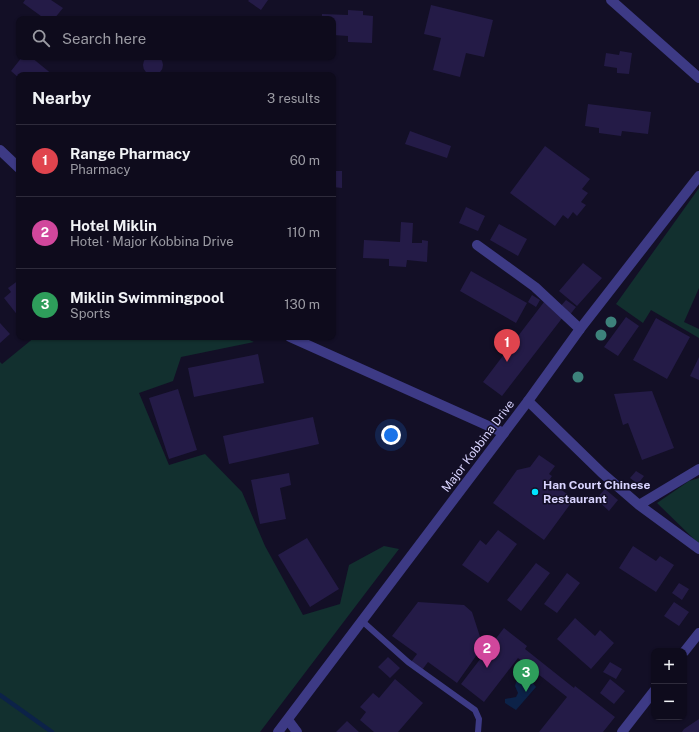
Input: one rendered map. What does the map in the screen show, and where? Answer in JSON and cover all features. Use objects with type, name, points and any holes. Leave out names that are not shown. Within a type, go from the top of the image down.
[{"type":"street","points":[[611,0],[699,78]]},
{"type":"street","points":[[0,150],[16,165]]},
{"type":"street","name":"Major Kobbina Drive","points":[[278,732],[528,401],[580,329],[699,176]]},
{"type":"street","points":[[477,245],[535,287],[580,329]]},
{"type":"street","points":[[297,340],[504,433]]},
{"type":"street","points":[[528,401],[602,473],[639,505],[699,549]]},
{"type":"street","points":[[639,505],[699,469]]},
{"type":"street","points":[[687,648],[699,633]]},
{"type":"street","points":[[622,732],[651,695]]},
{"type":"street","points":[[288,720],[296,732]]},
{"type":"lane","points":[[362,621],[408,662],[475,710],[479,719],[478,732]]},
{"type":"green space","points":[[699,188],[699,288],[684,322],[699,329],[699,338],[651,310],[643,323],[616,304]]},
{"type":"green space","points":[[31,340],[250,340],[254,342],[181,357],[173,381],[139,393],[169,465],[205,454],[242,492],[265,546],[303,615],[340,604],[349,565],[384,546],[399,549],[260,732],[0,732],[0,362],[2,364]]},
{"type":"green space","points":[[699,478],[699,544],[657,503],[689,481]]},
{"type":"water","points":[[524,675],[528,677],[536,687],[516,710],[505,703],[505,699],[516,697],[518,693],[515,686],[516,682]]},
{"type":"building","points":[[25,0],[51,0],[63,8],[56,16],[41,16],[23,3]]},
{"type":"building","points":[[268,0],[261,10],[248,1]]},
{"type":"building","points":[[431,5],[493,20],[484,57],[466,53],[460,77],[433,70],[441,38],[424,34]]},
{"type":"building","points":[[348,10],[363,11],[363,15],[373,16],[372,43],[348,42],[348,36],[336,35],[336,16],[322,16],[322,14],[348,15]]},
{"type":"building","points":[[620,51],[632,53],[629,74],[617,73],[617,68],[604,66],[606,53],[619,55]]},
{"type":"building","points":[[20,60],[35,60],[49,72],[16,72],[16,75],[11,71]]},
{"type":"building","points":[[145,60],[162,61],[163,65],[160,72],[146,72],[144,69],[143,65]]},
{"type":"building","points":[[588,104],[651,112],[648,134],[622,131],[621,136],[599,133],[599,128],[585,126]]},
{"type":"building","points":[[410,131],[451,146],[447,158],[405,144]]},
{"type":"building","points":[[545,146],[590,179],[582,189],[588,193],[581,202],[586,205],[577,216],[573,212],[568,219],[563,215],[555,226],[510,193]]},
{"type":"building","points":[[336,171],[342,171],[342,188],[336,187]]},
{"type":"building","points":[[466,207],[485,216],[478,231],[459,223]]},
{"type":"building","points":[[401,222],[413,223],[412,243],[422,243],[422,240],[428,241],[427,262],[407,260],[406,267],[389,266],[389,259],[363,258],[364,240],[400,242]]},
{"type":"building","points":[[499,224],[527,239],[518,256],[490,240]]},
{"type":"building","points":[[583,263],[602,278],[577,306],[559,291]]},
{"type":"building","points":[[471,271],[527,303],[516,323],[460,291]]},
{"type":"building","points":[[16,282],[16,313],[4,298],[11,292],[8,288]]},
{"type":"building","points":[[532,295],[540,300],[536,307],[528,302]]},
{"type":"building","points":[[566,300],[576,307],[569,316],[559,308]]},
{"type":"building","points":[[544,302],[563,317],[502,396],[483,382]]},
{"type":"building","points":[[626,317],[639,326],[618,356],[604,347]]},
{"type":"building","points":[[656,318],[690,337],[667,379],[633,360]]},
{"type":"building","points":[[0,323],[10,334],[0,343]]},
{"type":"building","points":[[258,354],[264,383],[194,397],[188,368]]},
{"type":"building","points":[[699,357],[699,380],[690,376]]},
{"type":"building","points":[[178,389],[197,450],[169,459],[149,398]]},
{"type":"building","points":[[652,391],[674,448],[642,460],[628,423],[623,425],[614,394]]},
{"type":"building","points":[[313,417],[319,444],[229,464],[223,436]]},
{"type":"building","points":[[539,455],[555,466],[549,474],[552,476],[550,479],[557,484],[556,486],[574,499],[544,540],[493,503],[517,470],[530,467]]},
{"type":"building","points":[[636,471],[644,476],[638,484],[630,478]]},
{"type":"building","points":[[289,473],[291,485],[280,488],[286,519],[260,524],[251,480]]},
{"type":"building","points":[[605,489],[618,500],[609,511],[596,499]]},
{"type":"building","points":[[498,530],[517,544],[488,583],[462,565],[480,540],[486,545]]},
{"type":"building","points":[[307,538],[339,589],[310,607],[278,555]]},
{"type":"building","points":[[633,546],[656,561],[660,556],[674,565],[656,592],[619,568]]},
{"type":"building","points":[[536,563],[550,573],[521,611],[507,600]]},
{"type":"building","points":[[567,573],[580,583],[557,613],[544,604]]},
{"type":"building","points":[[679,583],[689,589],[682,600],[672,593]]},
{"type":"building","points":[[418,602],[464,605],[472,612],[483,646],[457,683],[428,662],[422,670],[411,662],[417,654],[392,636]]},
{"type":"building","points":[[674,602],[689,612],[679,626],[664,616]]},
{"type":"building","points":[[575,618],[595,636],[600,630],[614,643],[591,669],[557,639]]},
{"type":"building","points":[[504,628],[527,646],[525,649],[574,688],[575,686],[615,717],[603,732],[539,732],[567,697],[518,658],[484,702],[461,684]]},
{"type":"building","points":[[388,657],[400,668],[390,678],[378,667]]},
{"type":"building","points":[[610,662],[622,669],[616,679],[603,672]]},
{"type":"building","points":[[395,679],[423,703],[398,732],[374,732],[360,720],[366,712],[360,707],[373,693],[379,698]]},
{"type":"building","points":[[610,679],[625,691],[614,704],[600,693]]},
{"type":"building","points":[[699,719],[699,732],[682,732],[684,729]]},
{"type":"building","points":[[347,721],[359,732],[336,732]]},
{"type":"waterway","points":[[0,695],[52,732]]},
{"type":"place","name":"Range Pharmacy","points":[[507,362]]},
{"type":"place","name":"Han Court Chinese Restaurant","points":[[535,492]]},
{"type":"place","name":"Hotel Miklin","points":[[487,668]]},
{"type":"place","name":"Miklin Swimmingpool","points":[[526,692]]}]
